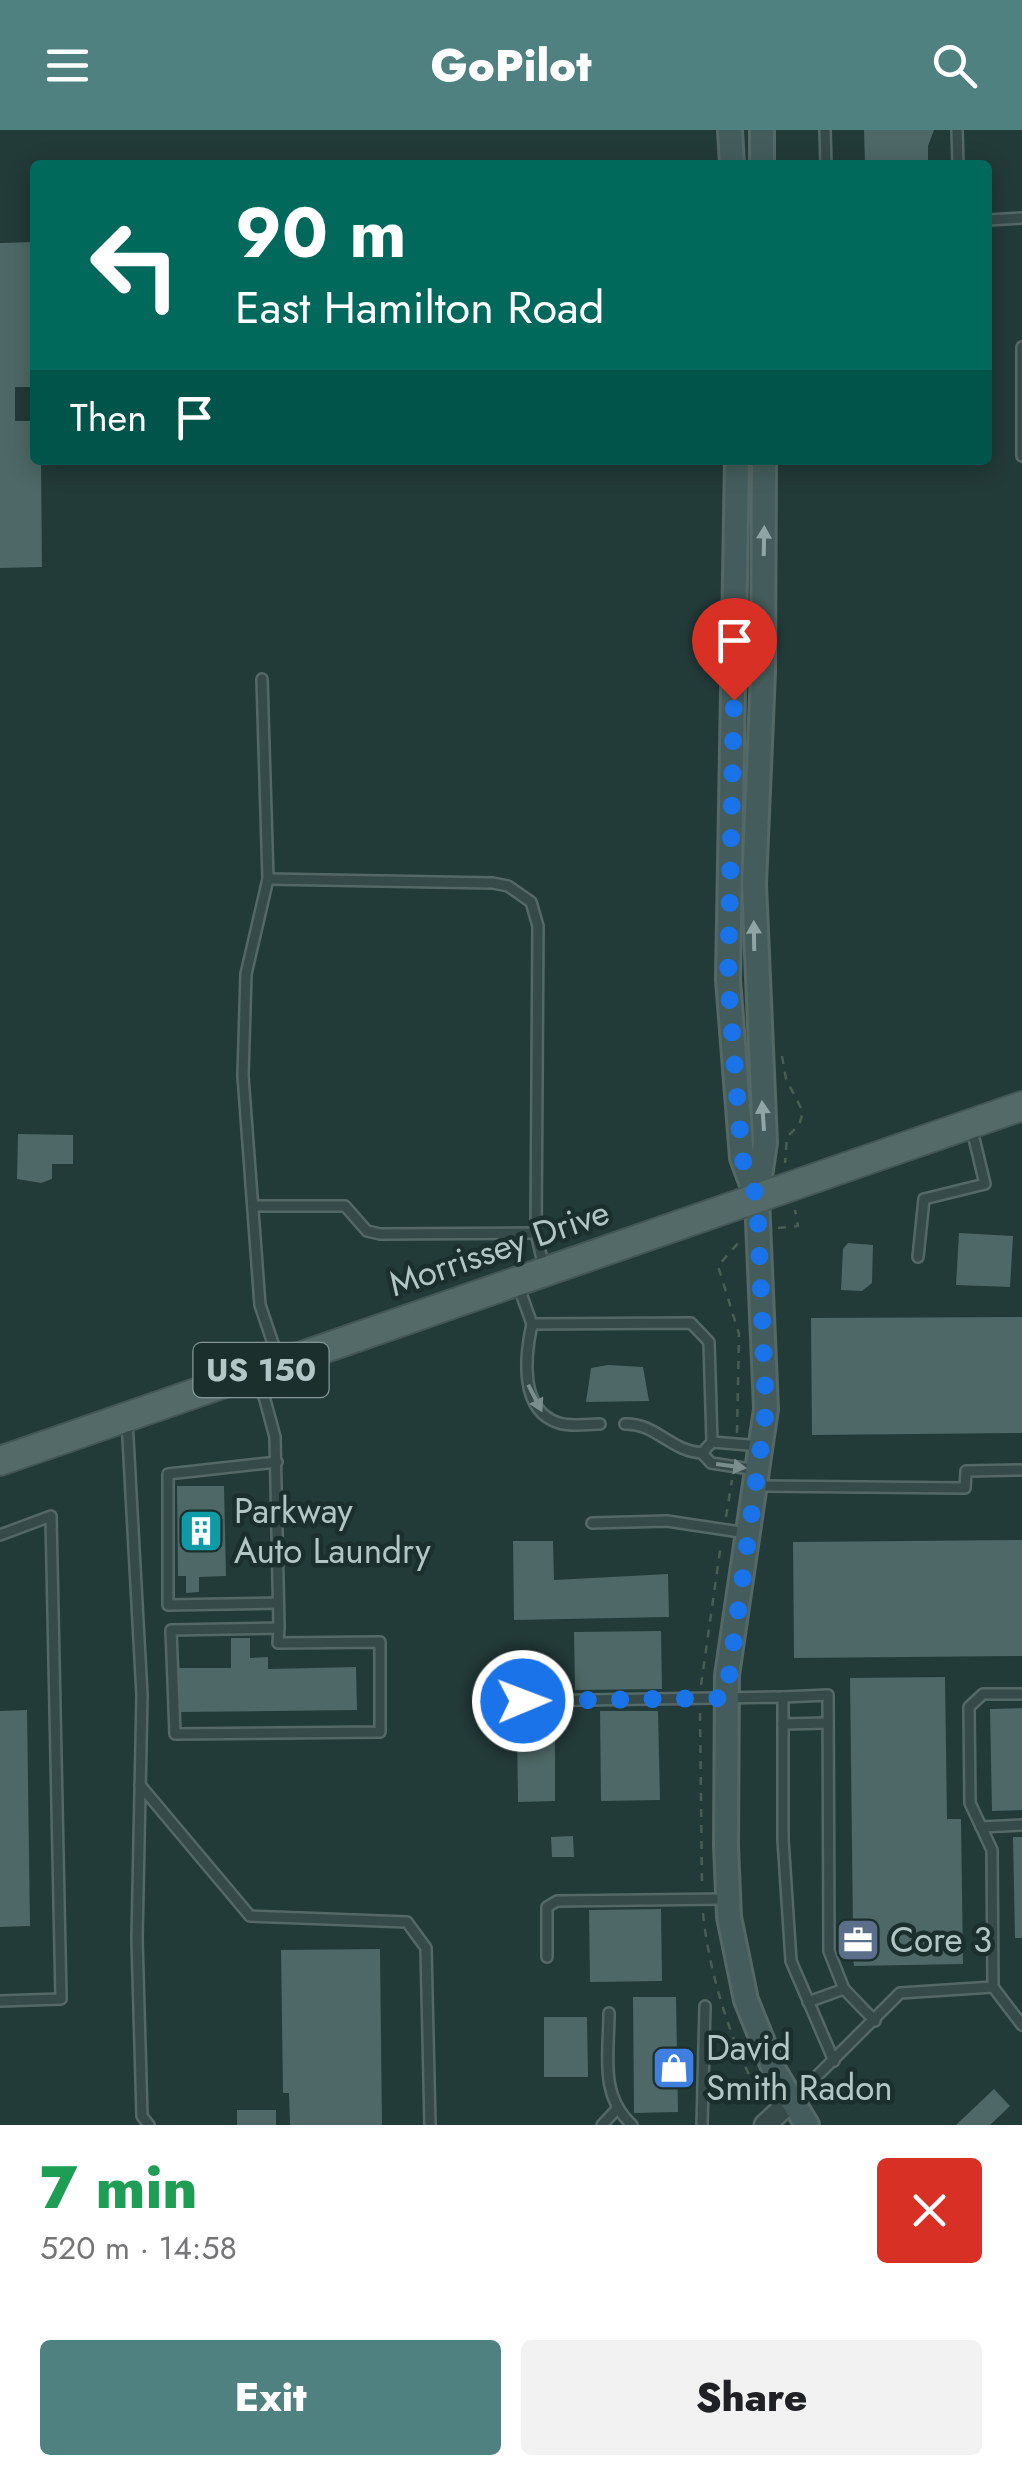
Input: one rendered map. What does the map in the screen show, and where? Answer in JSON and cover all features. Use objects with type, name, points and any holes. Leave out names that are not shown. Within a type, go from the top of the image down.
[{"type":"main road","points":[[730,130],[732,160]]},
{"type":"main road","points":[[762,130],[762,160]]},
{"type":"main road","points":[[737,465],[728,980],[742,1158],[757,1198]]},
{"type":"main road","points":[[764,465],[763,673],[754,884],[765,1142],[757,1198],[766,1355],[764,1446],[733,1625],[726,1698],[728,1899],[746,2000],[790,2102],[808,2125]]},
{"type":"main road","name":"Morrissey Drive","points":[[0,1460],[1022,1106]]},
{"type":"street","points":[[765,2125],[790,2102]]},
{"type":"lane","points":[[825,130],[826,160]]},
{"type":"lane","points":[[956,130],[958,160]]},
{"type":"lane","points":[[992,220],[1022,218]]},
{"type":"lane","points":[[1022,347],[1022,456]]},
{"type":"lane","points":[[262,680],[268,879],[246,974],[243,1076],[260,1304],[277,1462],[279,1628],[278,1643],[380,1642],[380,1732],[175,1734],[171,1630],[279,1628]]},
{"type":"lane","points":[[268,879],[494,883],[508,886],[532,902],[538,926],[536,1233],[545,1272]]},
{"type":"lane","points":[[918,1257],[924,1199],[984,1184],[970,1124]]},
{"type":"lane","points":[[253,1206],[345,1206],[367,1231],[402,1236],[536,1233]]},
{"type":"lane","points":[[517,1282],[532,1324],[527,1384],[540,1412],[560,1423],[600,1424]]},
{"type":"lane","points":[[532,1324],[692,1323],[709,1342],[712,1442],[702,1452],[681,1452],[646,1424],[625,1424]]},
{"type":"lane","points":[[127,1417],[142,1695],[137,1939],[142,2116],[148,2125]]},
{"type":"lane","points":[[712,1442],[764,1446]]},
{"type":"lane","points":[[702,1452],[710,1463],[760,1478],[965,1488],[966,1471],[1022,1470]]},
{"type":"lane","points":[[277,1462],[168,1474],[168,1605],[278,1603]]},
{"type":"lane","points":[[0,1535],[51,1516],[61,1999],[0,2000]]},
{"type":"lane","points":[[592,1523],[667,1522],[750,1534]]},
{"type":"lane","points":[[1022,1694],[983,1694],[969,1707],[970,1802],[992,1850],[993,1987],[1022,2025]]},
{"type":"lane","points":[[523,1701],[828,1695],[829,1952],[844,1990],[875,2021]]},
{"type":"lane","points":[[783,1697],[783,1839],[791,1961],[834,2061]]},
{"type":"lane","points":[[783,1724],[828,1723]]},
{"type":"lane","points":[[140,1785],[250,1916],[407,1922],[426,1948],[430,2125]]},
{"type":"lane","points":[[982,1827],[1022,1825]]},
{"type":"lane","points":[[547,1957],[547,1906],[557,1901],[728,1899]]},
{"type":"lane","points":[[790,2102],[900,1993],[993,1987]]},
{"type":"lane","points":[[808,2002],[844,1990]]},
{"type":"lane","points":[[702,2125],[706,2006]]},
{"type":"lane","points":[[609,2012],[608,2091],[616,2110],[632,2125]]},
{"type":"lane","points":[[602,2125],[616,2110]]},
{"type":"building","points":[[864,130],[934,130],[928,160],[865,160]]},
{"type":"building","points":[[30,242],[30,387],[15,387],[15,421],[30,421],[30,465],[41,465],[42,567],[0,568],[0,243]]},
{"type":"building","points":[[18,1134],[73,1135],[73,1164],[52,1164],[52,1179],[41,1183],[17,1179]]},
{"type":"building","points":[[959,1233],[1013,1236],[1010,1287],[956,1285]]},
{"type":"building","points":[[848,1243],[873,1245],[872,1283],[862,1291],[841,1290],[843,1249]]},
{"type":"building","points":[[1022,1317],[1022,1433],[812,1435],[811,1318]]},
{"type":"building","points":[[643,1367],[649,1401],[586,1402],[591,1368]]},
{"type":"building","name":"Parkway Auto Laundry","points":[[177,1486],[224,1486],[226,1576],[199,1577],[199,1592],[186,1593],[186,1576],[178,1576]]},
{"type":"building","points":[[1022,1540],[1022,1656],[794,1658],[793,1542]]},
{"type":"building","points":[[513,1541],[553,1541],[554,1580],[668,1574],[669,1617],[514,1620]]},
{"type":"building","points":[[661,1631],[662,1689],[575,1690],[574,1632]]},
{"type":"building","points":[[231,1638],[250,1638],[250,1658],[268,1657],[268,1669],[356,1667],[357,1710],[180,1712],[179,1668],[231,1668]]},
{"type":"building","points":[[945,1677],[947,1819],[961,1819],[963,1964],[854,1966],[849,1929],[853,1929],[850,1678]]},
{"type":"building","points":[[1022,1708],[1022,1810],[992,1811],[990,1709]]},
{"type":"building","points":[[27,1710],[30,1926],[0,1927],[0,1711]]},
{"type":"building","points":[[600,1711],[658,1711],[660,1800],[601,1801]]},
{"type":"building","points":[[517,1729],[555,1729],[555,1801],[518,1802]]},
{"type":"building","points":[[573,1836],[574,1857],[552,1857],[551,1837]]},
{"type":"building","points":[[1013,1837],[1022,1837],[1022,1938],[1015,1938]]},
{"type":"building","points":[[661,1909],[662,1981],[590,1982],[589,1910]]},
{"type":"building","points":[[380,1949],[382,2125],[290,2125],[289,2093],[283,2093],[281,1950]]},
{"type":"building","points":[[633,1997],[676,1997],[678,2112],[634,2113]]},
{"type":"building","points":[[544,2017],[587,2017],[588,2077],[544,2077]]},
{"type":"building","points":[[994,2089],[1010,2106],[990,2125],[956,2125]]},
{"type":"building","points":[[237,2110],[276,2110],[276,2125],[237,2125]]},
{"type":"place","name":"Parkway Auto Laundry","points":[[201,1531]]},
{"type":"place","name":"Core 3","points":[[858,1940]]},
{"type":"place","name":"David Smith Radon","points":[[674,2068]]},
{"type":"route","points":[[523,1701],[726,1698],[733,1625],[756,1506],[766,1410],[757,1198],[742,1158],[728,980],[734,700]]}]
